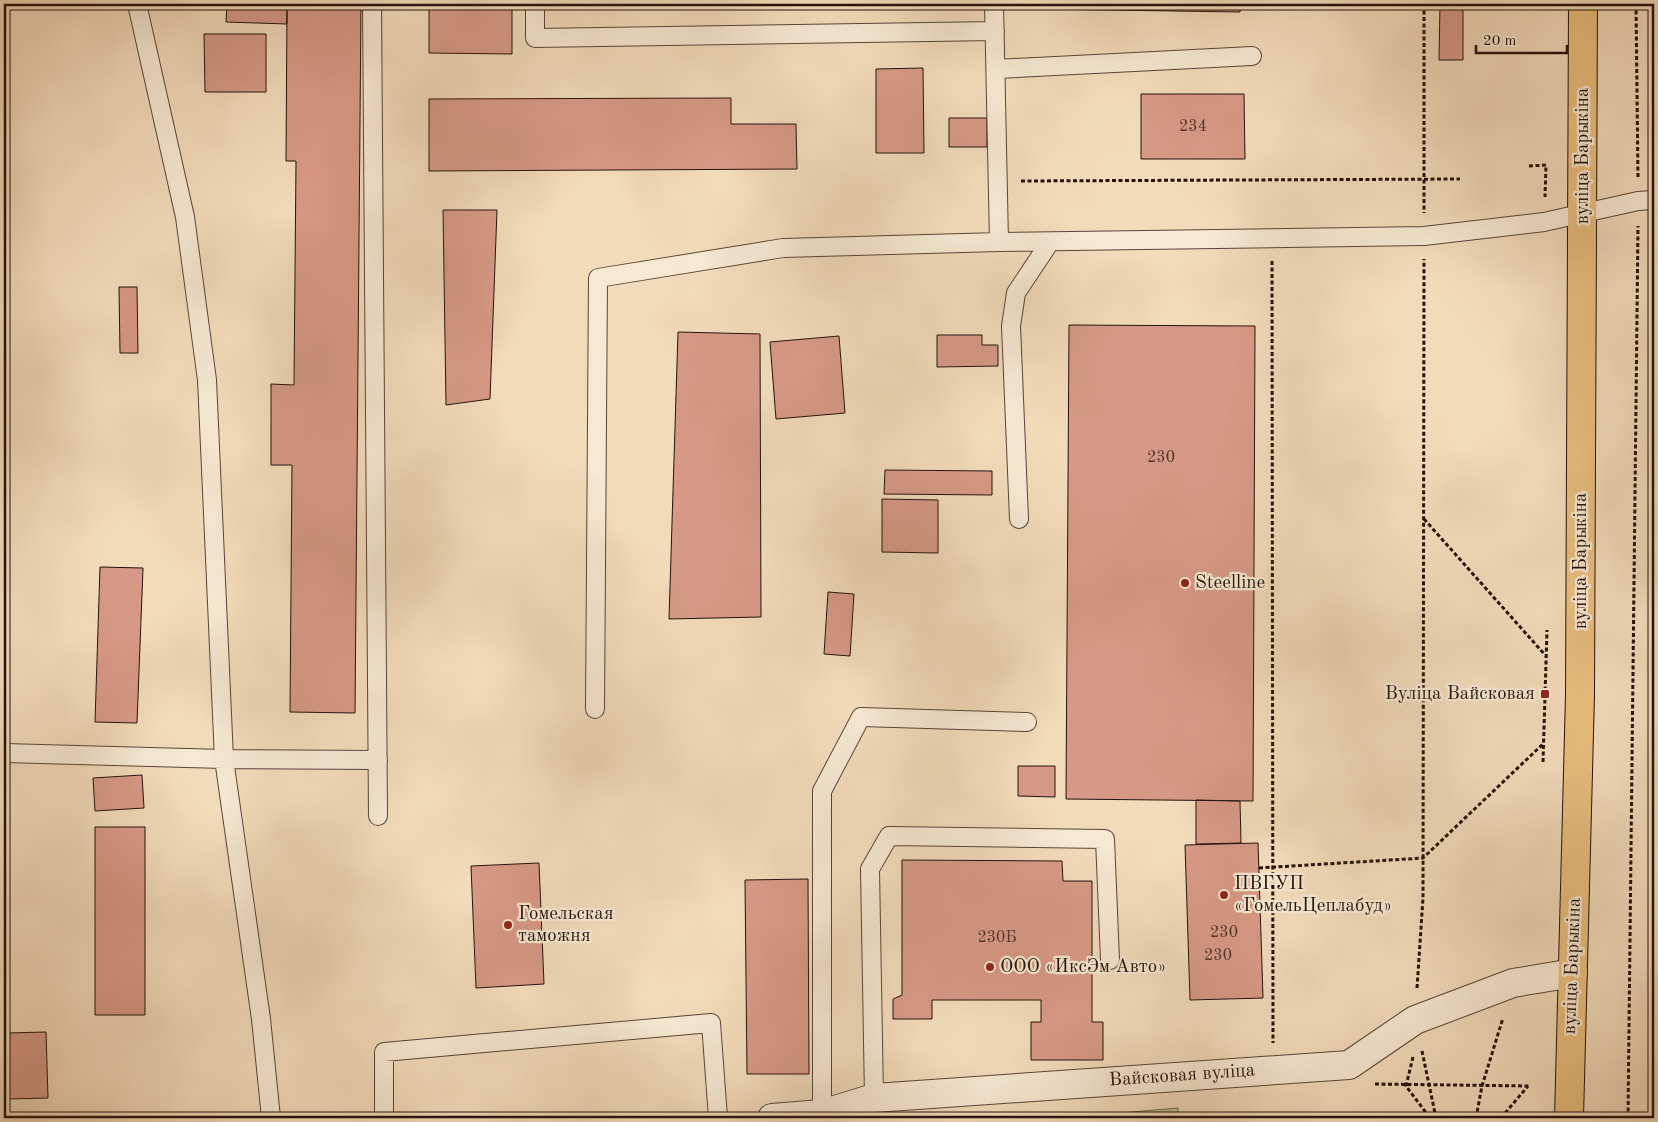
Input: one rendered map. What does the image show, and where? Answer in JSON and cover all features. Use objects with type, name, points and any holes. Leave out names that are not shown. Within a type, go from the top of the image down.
[{"type":"main road","name":"вуліца Барыкіна","points":[[1569,1118],[1580,695],[1584,4]]},
{"type":"street","name":"Вайсковая вуліца","points":[[772,1118],[822,1114],[874,1098],[1349,1065],[1415,1020],[1513,983],[1574,973]]},
{"type":"lane","points":[[137,4],[185,217],[207,380],[224,759],[261,1019],[271,1118]]},
{"type":"lane","points":[[372,4],[378,816]]},
{"type":"lane","points":[[535,4],[535,38],[995,31]]},
{"type":"lane","points":[[994,4],[999,242]]},
{"type":"lane","points":[[996,68],[1252,56]]},
{"type":"lane","points":[[595,709],[598,278],[783,248],[999,242],[1424,236],[1544,222],[1646,201]]},
{"type":"lane","points":[[1019,519],[1011,326],[1016,293],[1050,242]]},
{"type":"lane","points":[[822,1114],[822,791],[861,717],[1026,722]]},
{"type":"lane","points":[[4,753],[224,759],[378,760]]},
{"type":"lane","points":[[874,1098],[870,869],[889,836],[1105,839],[1110,960]]},
{"type":"lane","points":[[384,1118],[384,1052],[711,1023],[718,1118]]},
{"type":"path","points":[[1415,1020],[1423,898],[1424,4]]},
{"type":"path","points":[[1628,1118],[1646,201],[1636,4]]},
{"type":"path","points":[[1529,166],[1546,165],[1544,222]]},
{"type":"path","points":[[998,182],[1460,179]]},
{"type":"path","points":[[1272,238],[1272,1070]]},
{"type":"path","points":[[1423,519],[1546,656]]},
{"type":"path","points":[[1543,762],[1546,630]]},
{"type":"path","points":[[1259,868],[1423,858],[1544,743]]},
{"type":"path","points":[[1476,1118],[1482,1086],[1513,983]]},
{"type":"path","points":[[1414,1050],[1406,1086],[1430,1118]]},
{"type":"path","points":[[1370,1084],[1406,1086],[1430,1084],[1529,1086],[1501,1118]]},
{"type":"path","points":[[1430,1084],[1436,1118]]},
{"type":"shaded area","points":[[1178,1108],[1178,1118],[1061,1118]]},
{"type":"building","points":[[227,4],[287,4],[287,24],[226,22]]},
{"type":"building","points":[[287,4],[361,4],[355,713],[290,712],[292,465],[271,465],[271,384],[294,385],[296,161],[286,161]]},
{"type":"building","points":[[429,4],[512,4],[512,54],[429,53]]},
{"type":"building","points":[[1044,4],[1240,4],[1240,12],[1044,9]]},
{"type":"building","points":[[1440,4],[1463,4],[1463,60],[1439,60]]},
{"type":"building","points":[[204,34],[266,34],[266,92],[205,92]]},
{"type":"building","points":[[923,68],[924,153],[876,153],[876,69]]},
{"type":"building","points":[[1141,94],[1244,94],[1245,159],[1141,159]]},
{"type":"building","points":[[731,98],[731,124],[796,124],[797,169],[429,171],[429,99]]},
{"type":"building","points":[[949,118],[987,118],[987,147],[949,147]]},
{"type":"building","points":[[443,210],[497,210],[490,399],[446,405]]},
{"type":"building","points":[[119,287],[137,287],[138,353],[120,353]]},
{"type":"building","points":[[1069,325],[1255,326],[1253,801],[1066,799]]},
{"type":"building","points":[[678,332],[760,334],[761,617],[669,619]]},
{"type":"building","points":[[937,335],[982,335],[982,345],[998,345],[998,366],[937,367]]},
{"type":"building","points":[[839,336],[845,413],[776,419],[770,342]]},
{"type":"building","points":[[885,470],[992,471],[992,495],[884,494]]},
{"type":"building","points":[[882,499],[938,500],[938,553],[882,552]]},
{"type":"building","points":[[100,567],[143,568],[137,723],[95,722]]},
{"type":"building","points":[[828,592],[854,594],[850,656],[824,654]]},
{"type":"building","points":[[1018,766],[1055,766],[1055,797],[1018,796]]},
{"type":"building","points":[[142,775],[144,808],[95,811],[93,778]]},
{"type":"building","points":[[1196,800],[1240,801],[1241,843],[1196,844]]},
{"type":"building","points":[[95,827],[145,827],[145,1015],[95,1015]]},
{"type":"building","points":[[1258,843],[1263,998],[1190,1000],[1185,845]]},
{"type":"building","points":[[902,860],[1062,861],[1063,881],[1092,881],[1092,1022],[1103,1022],[1103,1060],[1031,1060],[1031,1022],[1041,1022],[1041,1000],[932,1000],[932,1019],[893,1019],[893,999],[902,995]]},
{"type":"building","name":"Гомельская таможня","points":[[539,863],[544,984],[476,988],[471,866]]},
{"type":"building","points":[[808,879],[809,1074],[747,1074],[745,880]]},
{"type":"building","points":[[46,1032],[48,1098],[9,1099],[7,1033]]},
{"type":"place","name":"Steelline","points":[[1185,583]]},
{"type":"place","name":"Вуліца Вайсковая","points":[[1545,694]]},
{"type":"place","name":"ПВГУП «ГомельЦеплабуд»","points":[[1224,895]]},
{"type":"place","name":"Гомельская таможня","points":[[508,925]]},
{"type":"place","name":"ООО «ИксЭм Авто»","points":[[990,967]]}]
